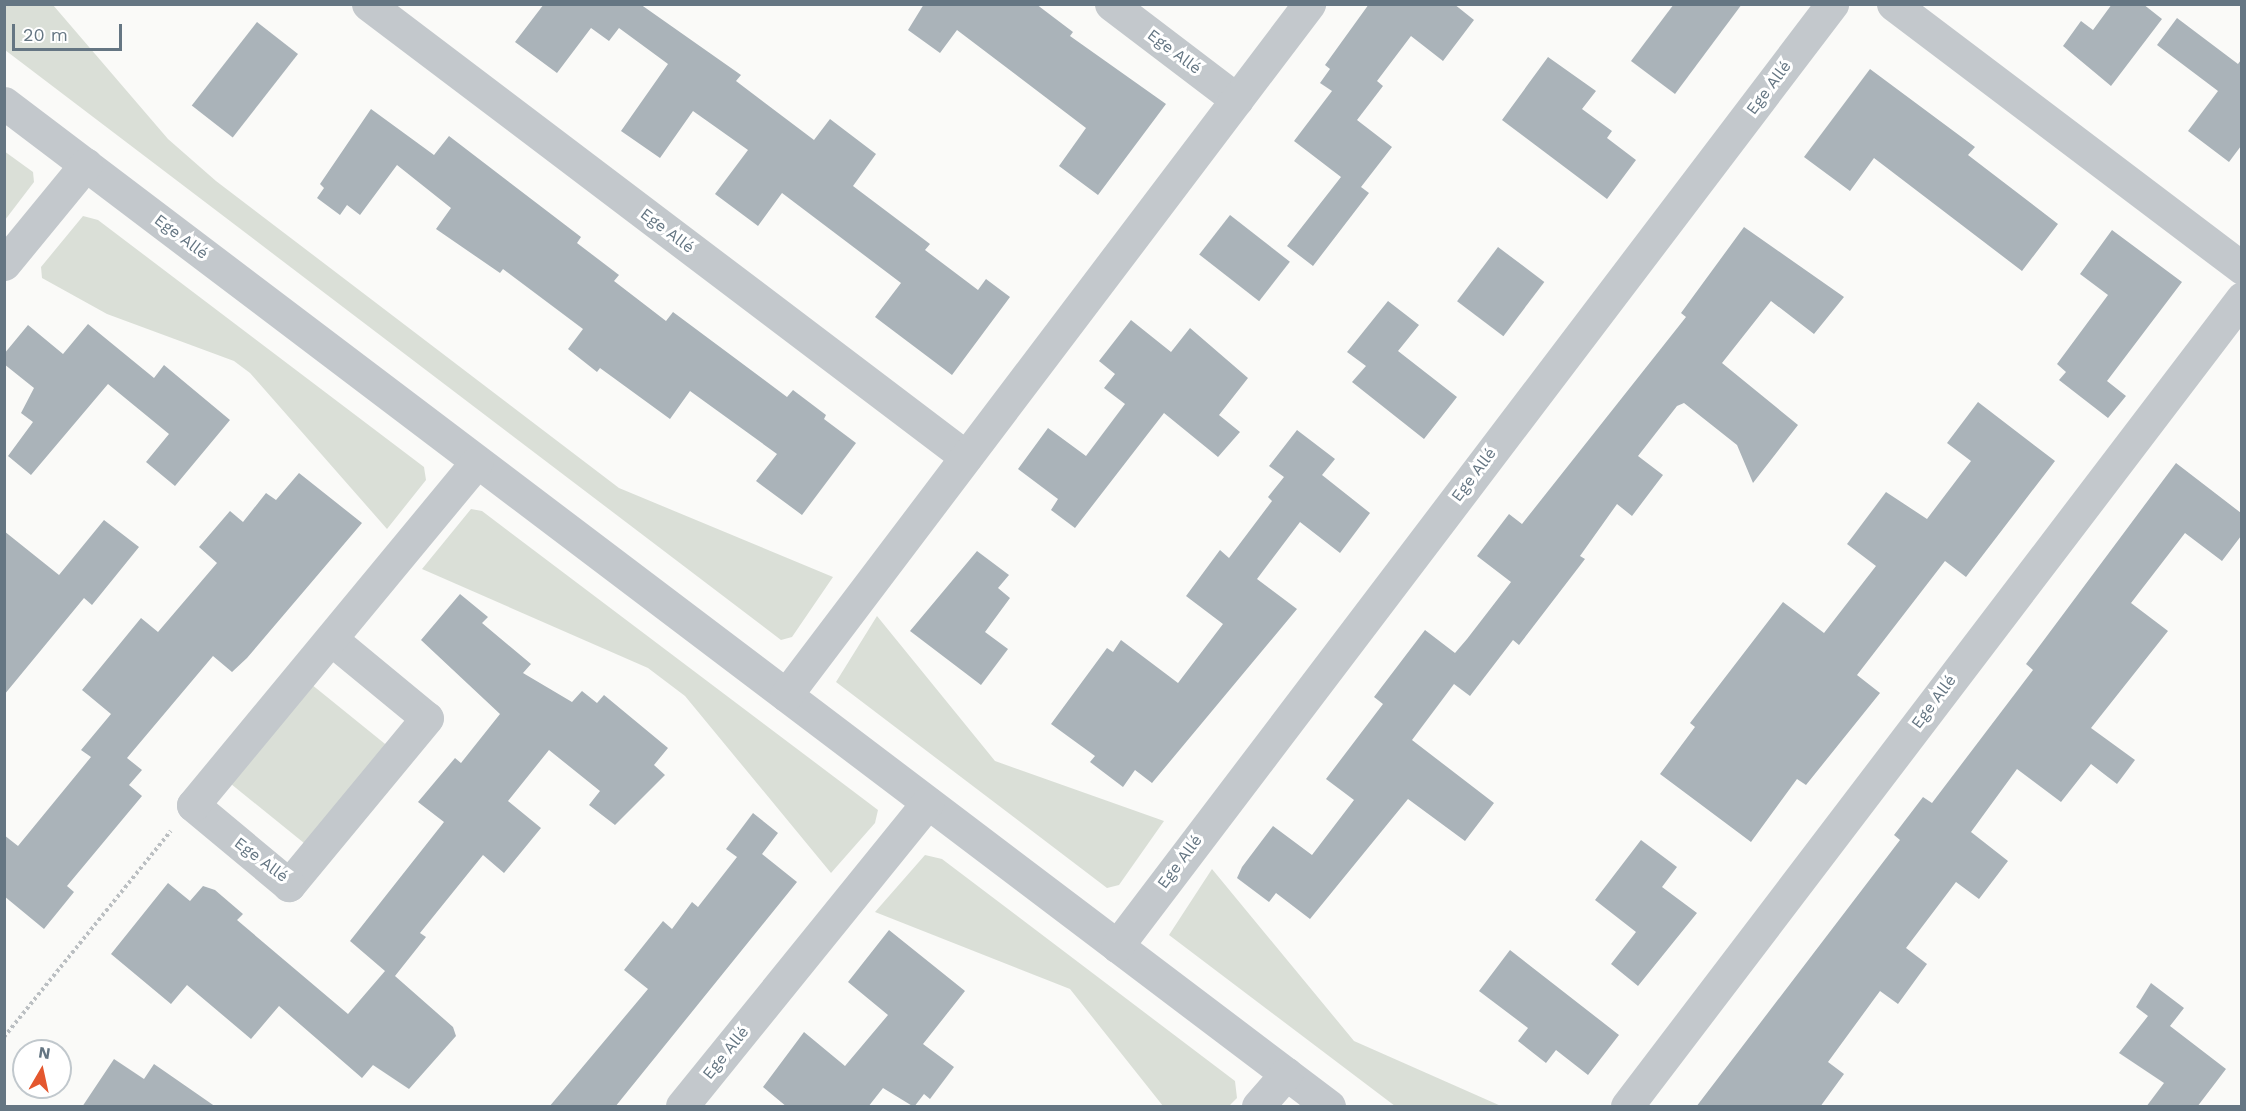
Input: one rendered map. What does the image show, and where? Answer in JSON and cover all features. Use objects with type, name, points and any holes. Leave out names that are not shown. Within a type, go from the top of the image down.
[{"type":"street","name":"Ege Allé","points":[[368,4],[966,457]]},
{"type":"street","name":"Ege Allé","points":[[1111,4],[1237,100]]},
{"type":"street","points":[[786,695],[1309,4]]},
{"type":"street","name":"Ege Allé","points":[[1117,946],[1832,4]]},
{"type":"street","points":[[1893,4],[2241,268]]},
{"type":"street","name":"Ege Allé","points":[[4,104],[1329,1107]]},
{"type":"street","points":[[4,264],[86,165]]},
{"type":"street","name":"Ege Allé","points":[[1627,1107],[2241,298]]},
{"type":"street","points":[[193,805],[477,462]]},
{"type":"street","name":"Ege Allé","points":[[193,805],[289,885],[427,718],[331,639]]},
{"type":"street","name":"Ege Allé","points":[[682,1107],[927,802]]},
{"type":"street","points":[[1258,1107],[1286,1074]]},
{"type":"path","points":[[4,1038],[193,805]]},
{"type":"shaded area","points":[[5,5],[53,5],[168,139],[216,181],[619,488],[833,577],[792,637],[781,640],[5,50]]},
{"type":"shaded area","points":[[4,151],[33,172],[34,182],[5,220]]},
{"type":"shaded area","points":[[83,216],[98,220],[424,467],[426,480],[387,529],[250,373],[234,361],[107,314],[42,278],[41,267]]},
{"type":"shaded area","points":[[471,509],[482,511],[878,810],[875,823],[831,873],[685,696],[648,668],[422,569]]},
{"type":"shaded area","points":[[877,616],[995,761],[1164,821],[1119,885],[1107,888],[836,682]]},
{"type":"shaded area","points":[[311,684],[386,745],[306,845],[230,783]]},
{"type":"shaded area","points":[[925,855],[942,859],[1235,1081],[1237,1098],[1229,1106],[1163,1106],[1070,989],[875,912]]},
{"type":"shaded area","points":[[1212,869],[1354,1041],[1501,1106],[1395,1106],[1169,935]]},
{"type":"building","points":[[544,4],[640,4],[741,75],[736,81],[814,140],[830,119],[876,154],[853,186],[930,244],[925,250],[978,290],[986,279],[1010,297],[952,375],[875,317],[901,283],[782,193],[758,226],[715,194],[748,150],[693,111],[660,158],[621,131],[668,64],[619,28],[609,41],[591,28],[557,73],[515,42]]},
{"type":"building","points":[[924,4],[1036,4],[1073,32],[1070,36],[1166,104],[1098,195],[1059,166],[1086,128],[957,30],[940,53],[908,30]]},
{"type":"building","points":[[1369,4],[1454,4],[1474,20],[1443,61],[1411,36],[1377,81],[1383,86],[1357,120],[1392,147],[1361,187],[1369,193],[1313,266],[1287,246],[1341,177],[1294,141],[1332,91],[1320,83],[1330,69],[1325,65]]},
{"type":"building","points":[[1674,4],[1742,4],[1675,94],[1631,61]]},
{"type":"building","points":[[2112,4],[2143,4],[2162,19],[2111,86],[2063,46],[2081,21],[2093,30]]},
{"type":"building","points":[[2177,18],[2238,64],[2241,60],[2241,146],[2229,162],[2188,131],[2218,91],[2157,45]]},
{"type":"building","points":[[257,22],[298,54],[233,138],[192,106]]},
{"type":"building","points":[[1548,57],[1596,91],[1582,109],[1612,131],[1607,138],[1636,160],[1607,199],[1502,120]]},
{"type":"building","points":[[1870,69],[1975,147],[1968,155],[2058,224],[2022,271],[1874,158],[1850,191],[1804,157]]},
{"type":"building","points":[[371,109],[434,155],[449,136],[581,237],[577,243],[619,275],[614,281],[666,321],[673,312],[787,397],[793,390],[826,415],[824,419],[856,443],[802,515],[756,481],[777,454],[690,391],[670,419],[600,368],[597,372],[568,349],[583,329],[503,269],[500,273],[436,229],[451,208],[397,165],[360,215],[347,205],[340,215],[317,198],[324,188],[320,184]]},
{"type":"building","points":[[1230,215],[1290,262],[1259,301],[1199,254]]},
{"type":"building","points":[[1744,227],[1844,297],[1814,334],[1771,301],[1722,363],[1798,425],[1753,483],[1737,445],[1684,403],[1677,406],[1638,456],[1663,475],[1632,516],[1617,504],[1580,556],[1585,559],[1519,645],[1513,640],[1470,696],[1454,684],[1412,740],[1494,803],[1465,841],[1408,799],[1310,919],[1276,893],[1269,902],[1237,878],[1242,867],[1273,826],[1312,855],[1354,800],[1326,779],[1383,704],[1374,697],[1425,630],[1455,653],[1467,639],[1511,582],[1477,556],[1509,514],[1522,524],[1686,317],[1681,313]]},
{"type":"building","points":[[2112,230],[2182,282],[2107,381],[2126,396],[2108,418],[2059,380],[2066,372],[2057,364],[2108,295],[2080,274]]},
{"type":"building","points":[[1498,247],[1544,282],[1503,336],[1457,301]]},
{"type":"building","points":[[1388,301],[1419,325],[1398,351],[1457,397],[1424,439],[1352,382],[1366,366],[1347,352]]},
{"type":"building","points":[[1131,320],[1171,352],[1190,328],[1248,378],[1219,415],[1240,432],[1218,457],[1164,413],[1075,528],[1051,510],[1058,499],[1018,469],[1048,428],[1086,456],[1125,404],[1104,388],[1115,374],[1099,361]]},
{"type":"building","points":[[88,324],[154,378],[164,365],[230,420],[175,486],[146,462],[169,434],[108,384],[31,475],[8,456],[33,422],[21,413],[34,388],[4,364],[4,354],[28,325],[63,354]]},
{"type":"building","points":[[1978,402],[2055,461],[1966,577],[1945,561],[1857,675],[1880,693],[1806,785],[1797,779],[1751,842],[1660,774],[1695,727],[1690,723],[1783,602],[1824,633],[1876,566],[1847,544],[1886,492],[1927,519],[1971,461],[1947,443]]},
{"type":"building","points":[[1297,430],[1335,459],[1322,475],[1370,513],[1340,553],[1300,522],[1257,579],[1297,609],[1152,783],[1135,770],[1123,787],[1090,762],[1095,756],[1051,724],[1107,648],[1113,652],[1121,640],[1178,683],[1223,624],[1186,596],[1220,550],[1229,558],[1272,501],[1268,497],[1284,477],[1269,466]]},
{"type":"building","points":[[2176,463],[2241,513],[2241,536],[2222,561],[2185,533],[2131,603],[2168,631],[2091,728],[2135,760],[2117,784],[2091,764],[2061,802],[2017,769],[1971,832],[2008,861],[1979,899],[1956,882],[1906,948],[1927,964],[1898,1004],[1880,991],[1828,1062],[1844,1074],[1820,1107],[1696,1107],[1900,840],[1894,835],[1923,797],[1932,803],[2033,670],[2026,664]]},
{"type":"building","points":[[299,473],[362,523],[247,658],[232,672],[213,656],[127,758],[142,770],[129,785],[142,796],[67,886],[74,892],[44,929],[4,896],[4,835],[18,846],[91,757],[81,750],[111,714],[82,690],[141,618],[158,632],[217,563],[199,547],[230,511],[243,522],[266,493],[276,500]]},
{"type":"building","points":[[104,520],[139,547],[92,605],[84,598],[4,695],[4,531],[59,575]]},
{"type":"building","points":[[977,551],[1009,575],[998,588],[1010,598],[985,632],[1008,649],[981,685],[910,631]]},
{"type":"building","points":[[460,594],[488,617],[482,623],[531,664],[523,673],[572,702],[582,691],[597,703],[604,695],[668,748],[654,765],[665,775],[615,825],[589,805],[600,791],[549,750],[508,801],[541,828],[504,873],[483,855],[420,933],[426,937],[395,976],[453,1027],[456,1036],[409,1089],[373,1065],[362,1078],[279,1006],[251,1039],[187,985],[171,1004],[111,954],[168,883],[190,901],[203,886],[215,890],[243,914],[237,920],[348,1014],[385,971],[350,941],[444,822],[418,802],[455,758],[461,763],[500,714],[421,640]]},
{"type":"building","points":[[753,813],[778,833],[762,854],[797,882],[615,1107],[549,1107],[648,989],[624,970],[663,921],[672,929],[692,902],[698,907],[737,857],[726,849]]},
{"type":"building","points":[[1641,840],[1677,867],[1662,887],[1697,913],[1638,986],[1611,964],[1636,932],[1595,900]]},
{"type":"building","points":[[889,930],[965,991],[923,1044],[954,1067],[930,1099],[924,1094],[914,1107],[883,1088],[868,1107],[787,1107],[763,1087],[804,1032],[845,1066],[888,1015],[848,982]]},
{"type":"building","points":[[1510,950],[1619,1035],[1588,1075],[1556,1050],[1546,1063],[1518,1041],[1528,1028],[1479,991]]},
{"type":"building","points":[[2151,983],[2184,1008],[2170,1026],[2226,1069],[2197,1107],[2146,1107],[2164,1083],[2119,1053],[2148,1016],[2136,1007]]},
{"type":"building","points":[[114,1059],[144,1079],[154,1064],[216,1107],[82,1107]]}]
